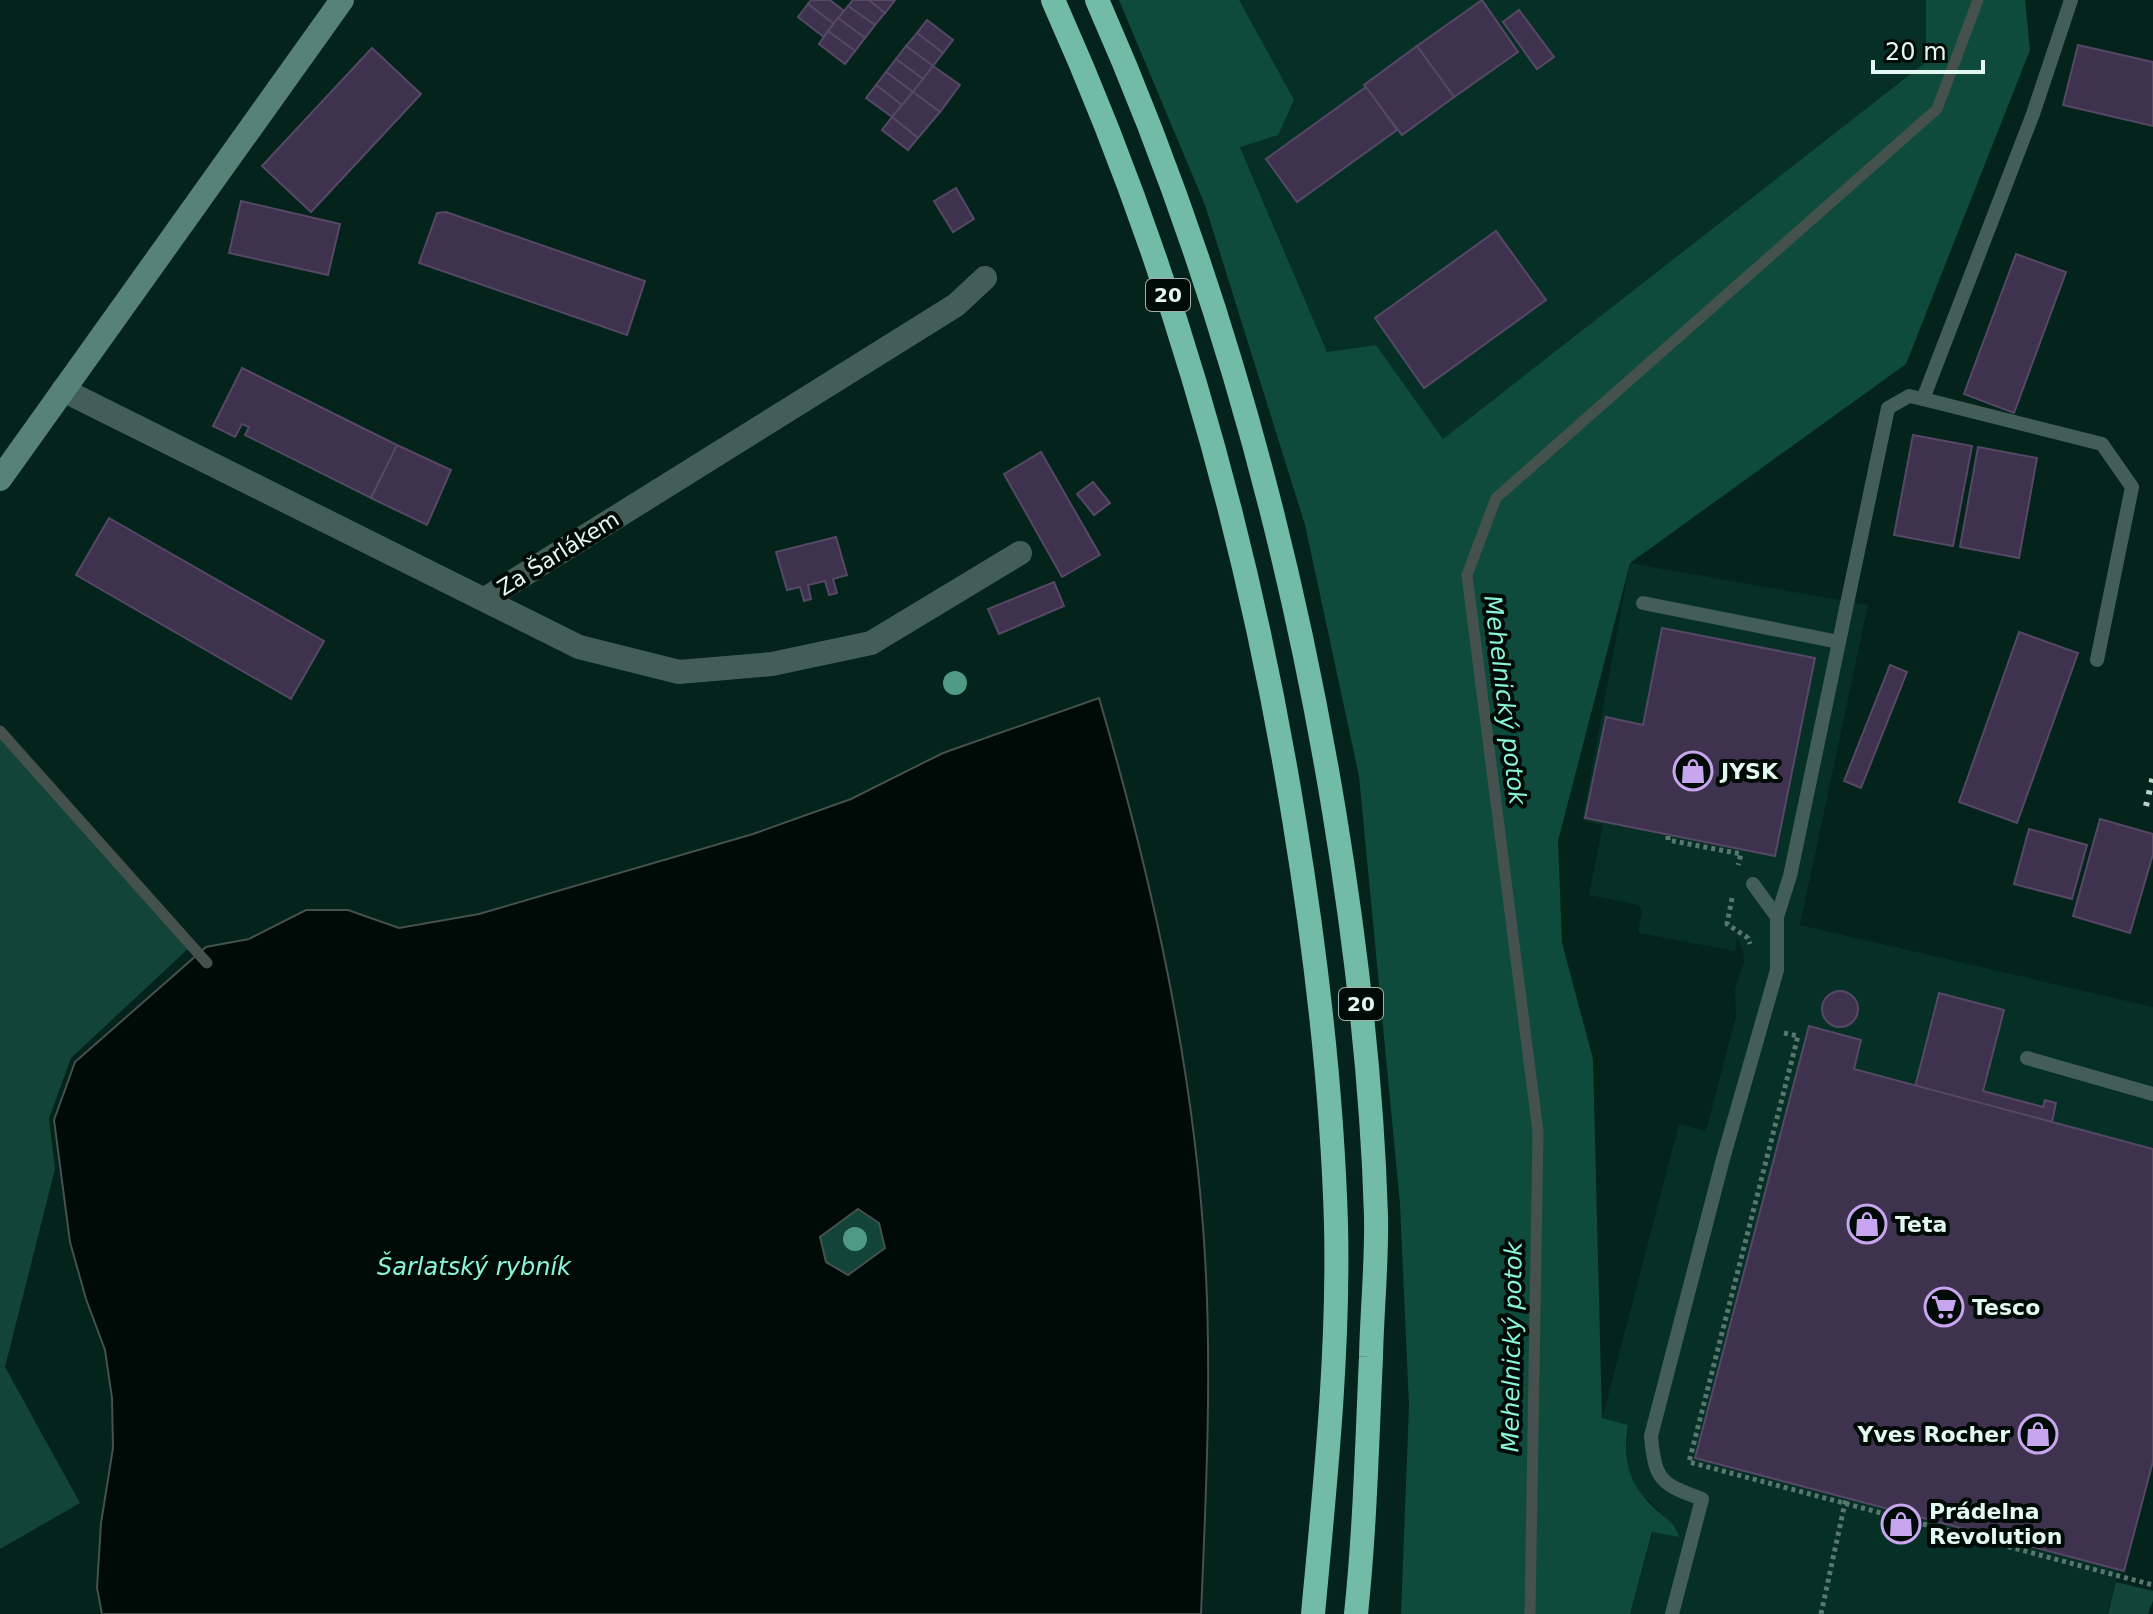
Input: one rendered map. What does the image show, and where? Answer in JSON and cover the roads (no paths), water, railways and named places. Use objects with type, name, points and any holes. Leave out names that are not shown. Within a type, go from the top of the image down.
[{"type":"highway","name":"20","points":[[1053,0],[1087,76],[1160,272],[1212,434],[1253,599],[1308,903],[1327,1072],[1336,1226],[1331,1422],[1313,1614]]},
{"type":"highway","name":"20","points":[[1097,0],[1127,69],[1196,256],[1250,425],[1293,593],[1347,888],[1365,1037],[1376,1218],[1362,1556],[1356,1614]]},
{"type":"street","points":[[0,479],[342,0]]},
{"type":"street","name":"Za Šarlákem","points":[[63,390],[485,599],[956,305],[985,278]]},
{"type":"street","points":[[485,599],[579,647],[679,672],[726,668],[772,664],[871,643],[1020,553]]},
{"type":"lane","points":[[1923,399],[2033,114],[2071,0]]},
{"type":"lane","points":[[1672,1614],[1702,1499],[1669,1487],[1654,1466],[1651,1436],[1723,1159],[1777,970],[1777,917],[1790,876],[1888,408],[1909,396],[2102,444],[2132,487],[2097,660]]},
{"type":"lane","points":[[1643,603],[1839,642]]},
{"type":"lane","points":[[1753,884],[1777,917]]},
{"type":"lane","points":[[2027,1058],[2153,1094]]},
{"type":"water","name":"Šarlatský rybník","points":[[1099,698],[1136,835],[1168,974],[1181,1044],[1199,1185],[1208,1345],[1201,1614],[102,1614],[97,1588],[101,1523],[113,1448],[112,1398],[105,1350],[70,1242],[54,1120],[75,1062],[206,947],[249,939],[306,910],[348,910],[399,928],[479,914],[753,834],[851,799],[943,753]],"holes":[[[858,1209],[879,1223],[885,1248],[848,1275],[826,1262],[820,1237]]]},
{"type":"waterway","name":"Mehelnický potok","points":[[1530,1614],[1538,1132],[1467,575],[1496,498],[1937,109],[1978,0]]},
{"type":"waterway","points":[[0,731],[207,963]]},
{"type":"railway","points":[[2146,806],[2153,776]]},
{"type":"place","name":"JYSK","points":[[1693,771]]},
{"type":"place","name":"Teta","points":[[1867,1224]]},
{"type":"place","name":"Tesco","points":[[1944,1307]]},
{"type":"place","name":"Yves Rocher","points":[[2038,1434]]},
{"type":"place","name":"Prádelna Revolution","points":[[1901,1524]]}]
